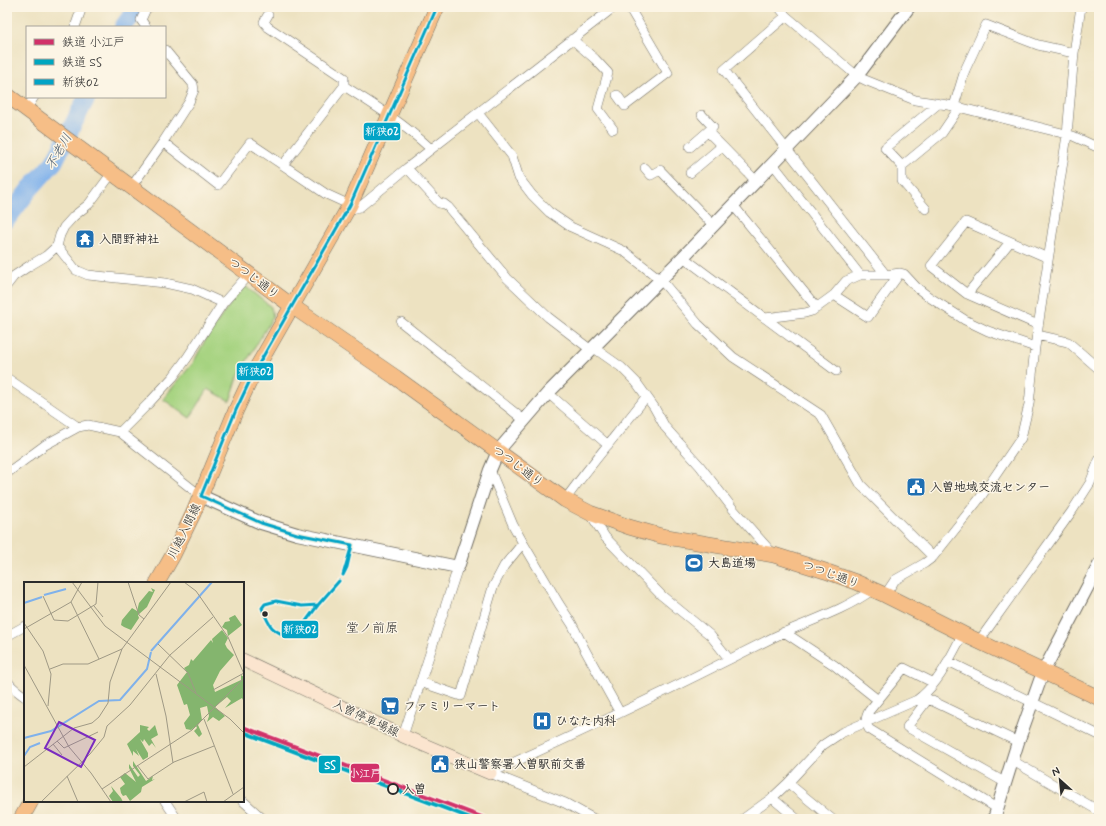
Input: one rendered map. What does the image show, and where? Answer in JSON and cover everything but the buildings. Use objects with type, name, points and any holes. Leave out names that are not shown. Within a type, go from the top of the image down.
[{"type":"main road","name":"川越入間線","points":[[158,582],[180,542],[201,496],[236,410],[253,374],[348,208],[437,7]]},
{"type":"main road","name":"つつじ通り","points":[[8,97],[30,103],[49,126],[112,173],[132,186],[292,306],[565,500],[590,513],[661,536],[774,555],[825,571],[879,592],[963,634],[1099,698]]},
{"type":"main road","name":"入曽停車場線","points":[[244,660],[403,736],[490,773]]},
{"type":"main road","points":[[21,819],[30,802]]},
{"type":"street","points":[[75,26],[82,7]]},
{"type":"street","points":[[145,26],[141,20],[146,9],[149,7]]},
{"type":"street","points":[[163,142],[218,185],[250,143],[348,208],[360,207],[431,149],[614,7]]},
{"type":"street","points":[[617,95],[625,106],[668,73],[629,7]]},
{"type":"street","points":[[779,7],[786,16],[858,76],[915,100],[957,107],[1067,135],[1099,148]]},
{"type":"street","points":[[403,736],[490,470],[498,451],[548,393],[734,206],[756,181],[858,76],[909,7]]},
{"type":"street","points":[[490,773],[620,713],[784,632],[854,601],[879,592],[895,580],[933,557],[980,498],[1021,438],[1029,404],[1036,335],[1067,135],[1074,53],[1081,7]]},
{"type":"street","points":[[268,15],[264,22],[268,27],[344,78],[344,86],[283,165]]},
{"type":"street","points":[[786,16],[724,70],[886,276]]},
{"type":"street","points":[[902,166],[942,134],[957,107],[965,70],[986,25],[1038,45],[1074,53]]},
{"type":"street","points":[[572,39],[595,59],[608,73],[598,109],[613,129]]},
{"type":"street","points":[[132,186],[189,102],[194,90],[193,84],[166,51]]},
{"type":"street","points":[[344,86],[389,115],[412,132],[431,149]]},
{"type":"street","points":[[926,209],[902,181],[902,166],[886,148],[938,104]]},
{"type":"street","points":[[478,113],[512,156],[520,178],[532,195],[549,212],[571,227],[624,252],[661,280],[698,324],[732,358],[821,415],[860,485],[933,557]]},
{"type":"street","points":[[690,147],[713,127],[702,115]]},
{"type":"street","points":[[708,132],[756,181]]},
{"type":"street","points":[[690,172],[722,146]]},
{"type":"street","points":[[773,164],[860,275]]},
{"type":"street","points":[[407,168],[439,203],[448,207],[507,278],[548,317],[621,367],[636,382],[654,407],[664,427],[700,466],[733,509],[774,555]]},
{"type":"street","points":[[645,168],[651,175],[660,170],[714,226]]},
{"type":"street","points":[[7,285],[14,276],[46,256],[56,246],[64,227],[74,216],[89,204],[112,173]]},
{"type":"street","points":[[734,206],[817,308]]},
{"type":"street","points":[[1038,325],[967,294],[931,266],[966,222],[1048,258]]},
{"type":"street","points":[[967,294],[1010,242]]},
{"type":"street","points":[[56,246],[76,270],[88,275],[165,283],[192,289],[223,303]]},
{"type":"street","points":[[684,257],[836,371]]},
{"type":"street","points":[[834,295],[868,317],[900,273]]},
{"type":"street","points":[[765,318],[805,314],[817,308],[834,295],[846,281],[860,275],[886,276],[900,273],[904,274],[916,287],[965,320],[988,331],[1035,347]]},
{"type":"street","points":[[120,432],[173,377],[223,303],[250,274]]},
{"type":"street","points":[[401,322],[524,420]]},
{"type":"street","points":[[1036,335],[1068,342],[1099,369]]},
{"type":"street","points":[[7,378],[78,427]]},
{"type":"street","points":[[548,393],[608,445]]},
{"type":"street","points":[[565,500],[585,472],[646,397]]},
{"type":"street","points":[[7,473],[36,451],[78,427],[88,425],[120,432],[201,496],[261,523],[290,532],[458,567]]},
{"type":"street","points":[[979,641],[1072,511],[1090,483],[1099,460]]},
{"type":"street","points":[[490,470],[523,542],[572,624],[584,650],[620,713]]},
{"type":"street","points":[[590,513],[605,537],[661,595],[710,635],[729,660]]},
{"type":"street","points":[[420,682],[460,696],[494,587],[504,566],[523,542]]},
{"type":"street","points":[[934,683],[904,668],[869,711],[866,716],[866,722],[870,729],[996,814],[1018,742],[1043,672],[1099,565]]},
{"type":"street","points":[[7,636],[24,627]]},
{"type":"street","points":[[784,632],[834,665],[878,700]]},
{"type":"street","points":[[963,634],[907,727],[1006,783]]},
{"type":"street","points":[[948,661],[1099,735]]},
{"type":"street","points":[[7,682],[24,696]]},
{"type":"street","points":[[744,819],[772,798],[823,745],[841,733],[925,697],[1018,742]]},
{"type":"street","points":[[1013,761],[1099,811]]},
{"type":"street","points":[[490,773],[565,803],[594,819]]},
{"type":"street","points":[[788,783],[832,819]]},
{"type":"street","points":[[772,798],[797,819]]},
{"type":"street","points":[[165,802],[175,816]]},
{"type":"street","points":[[244,802],[262,819]]},
{"type":"green space","points":[[245,286],[271,307],[273,317],[239,374],[230,401],[208,389],[190,418],[163,399],[193,363],[207,337],[230,304]]},
{"type":"waterway","name":"不老川","points":[[124,26],[138,7]]},
{"type":"waterway","name":"不老川","points":[[7,219],[29,190],[54,162],[86,98]]},
{"type":"rail line","name":"小江戸","points":[[244,727],[487,819]]},
{"type":"rail line","name":"SS","points":[[244,732],[473,819]]},
{"type":"transit line","name":"新狭02","points":[[201,496],[236,410],[253,374],[350,205],[437,7]]},
{"type":"transit line","name":"新狭02","points":[[201,496],[261,523],[297,534],[352,545]]},
{"type":"transit line","name":"新狭02","points":[[352,545],[347,567],[343,575],[352,545]]},
{"type":"transit line","name":"新狭02","points":[[318,605],[339,581]]},
{"type":"transit line","name":"新狭02","points":[[318,605],[339,581]]},
{"type":"transit line","name":"新狭02","points":[[276,601],[302,606],[318,605],[295,636],[291,638],[272,628],[262,608],[265,604],[276,601]]},
{"type":"place","name":"入間野神社","points":[[85,239]]},
{"type":"place","name":"入曽地域交流センター","points":[[916,487]]},
{"type":"place","name":"大島道場","points":[[694,563]]},
{"type":"place","name":"ファミリーマート","points":[[390,706]]},
{"type":"place","name":"ひなた内科","points":[[542,721]]},
{"type":"place","name":"狭山警察署入曽駅前交番","points":[[440,764]]},
{"type":"place","name":"入曽","points":[[393,789]]},
{"type":"district","name":"堂ノ前原","points":[[372,627]]}]
